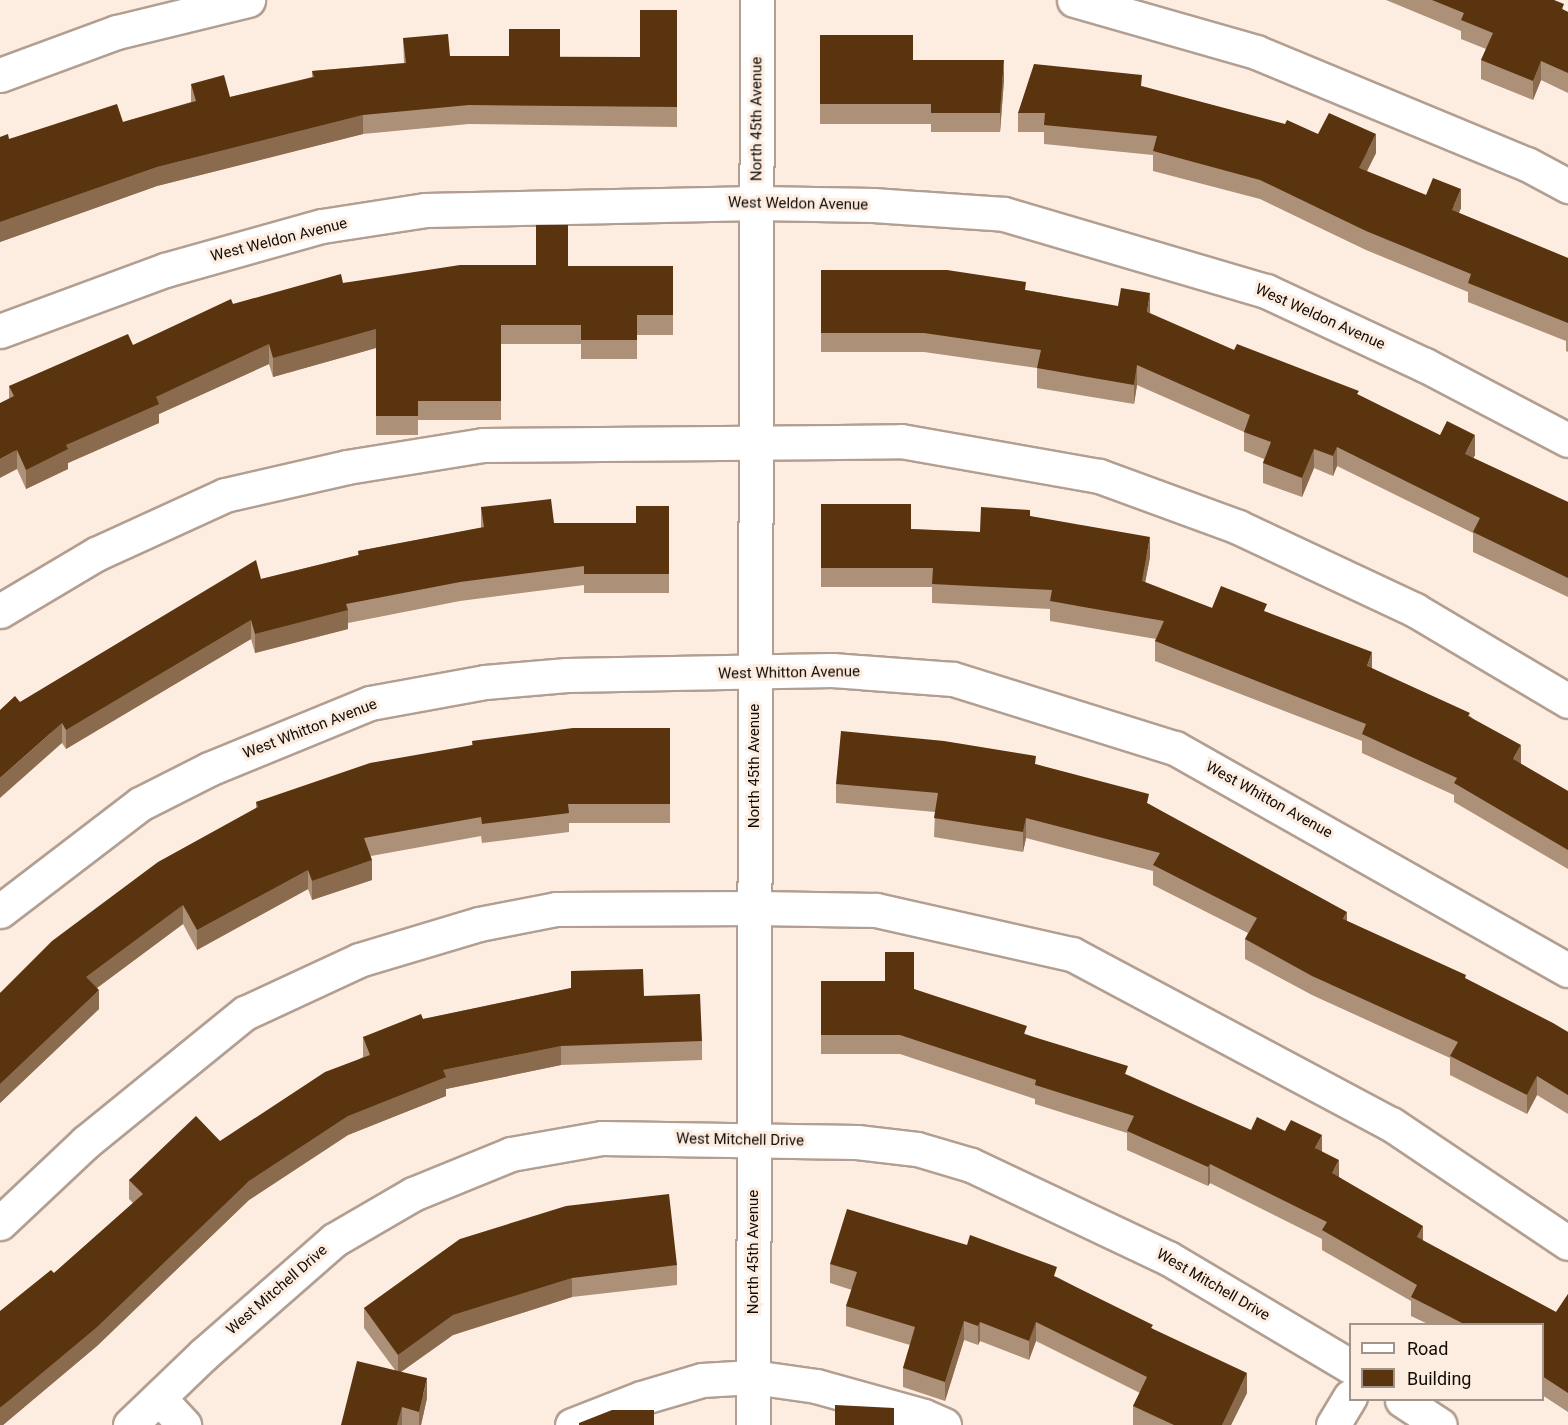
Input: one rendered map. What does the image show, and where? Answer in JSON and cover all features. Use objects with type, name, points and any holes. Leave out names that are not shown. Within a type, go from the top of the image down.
[{"type":"street","points":[[0,75],[117,32],[248,0]]},
{"type":"street","name":"North 45th Avenue","points":[[753,1425],[757,0]]},
{"type":"street","points":[[1074,0],[1256,52],[1527,164],[1568,186]]},
{"type":"street","name":"West Weldon Avenue","points":[[0,331],[165,270],[322,226],[447,209],[757,203],[873,205],[1004,214],[1130,249],[1266,291],[1425,365],[1568,440]]},
{"type":"street","points":[[0,612],[96,554],[225,495],[347,467],[483,445],[901,441],[1099,476],[1238,527],[1415,610],[1568,701]]},
{"type":"street","name":"West Whitton Avenue","points":[[0,911],[140,804],[209,769],[370,703],[485,682],[567,675],[754,674],[832,670],[953,679],[1175,747],[1568,970]]},
{"type":"street","points":[[0,1223],[86,1142],[246,1013],[359,960],[479,924],[556,909],[756,908],[876,910],[1072,954],[1391,1124],[1568,1243]]},
{"type":"street","name":"West Mitchell Drive","points":[[130,1425],[334,1240],[413,1194],[511,1154],[602,1138],[856,1142],[917,1149],[971,1166],[1168,1258],[1349,1365]]},
{"type":"street","points":[[572,1425],[641,1398],[702,1380],[753,1377],[816,1386],[924,1416],[944,1425]]},
{"type":"street","points":[[159,1398],[184,1425]]},
{"type":"street","points":[[1333,1425],[1349,1399]]},
{"type":"street","points":[[1404,1401],[1440,1425]]},
{"type":"building","points":[[1432,0],[1554,0],[1564,4],[1562,9],[1568,12],[1568,73],[1541,61],[1533,81],[1481,60],[1493,33],[1461,20],[1464,13]]},
{"type":"building","points":[[640,10],[677,10],[677,107],[469,105],[363,115],[157,167],[0,222],[0,137],[8,134],[9,139],[117,104],[123,122],[196,101],[191,84],[224,75],[230,97],[314,77],[312,71],[406,63],[403,38],[448,34],[450,56],[509,56],[509,29],[560,29],[560,57],[640,57]]},
{"type":"building","points":[[820,35],[913,35],[913,60],[1004,60],[1000,113],[931,113],[931,104],[820,104]]},
{"type":"building","points":[[1034,64],[1142,75],[1141,86],[1285,124],[1287,120],[1318,134],[1329,113],[1376,134],[1359,168],[1426,195],[1433,178],[1461,189],[1452,210],[1568,258],[1568,323],[1468,283],[1471,274],[1366,231],[1260,180],[1153,151],[1157,136],[1044,125],[1045,113],[1018,113]]},
{"type":"building","points":[[536,225],[568,225],[568,266],[673,266],[673,315],[637,315],[637,340],[581,340],[581,325],[501,325],[501,401],[418,401],[418,416],[376,416],[376,329],[273,358],[269,344],[156,397],[159,404],[66,445],[68,449],[26,470],[17,450],[0,459],[0,403],[14,396],[9,386],[128,334],[133,345],[231,299],[233,304],[341,274],[343,283],[460,265],[536,265]]},
{"type":"building","points":[[821,270],[947,270],[1026,282],[1025,290],[1118,306],[1121,288],[1150,293],[1147,312],[1234,350],[1237,344],[1359,391],[1357,394],[1440,435],[1447,421],[1475,435],[1465,454],[1568,502],[1568,578],[1473,532],[1480,518],[1337,447],[1333,456],[1314,449],[1302,478],[1263,463],[1271,442],[1244,432],[1250,415],[1137,365],[1134,385],[1037,368],[1041,350],[924,333],[821,333]]},
{"type":"building","points":[[551,499],[554,523],[636,523],[636,506],[669,506],[669,574],[584,574],[584,566],[460,582],[346,604],[348,610],[255,634],[251,620],[66,730],[62,723],[0,778],[0,710],[15,696],[20,702],[256,560],[261,579],[359,555],[358,551],[484,527],[481,507]]},
{"type":"building","points":[[821,504],[911,504],[911,529],[980,532],[981,507],[1030,510],[1030,516],[1150,537],[1142,581],[1212,608],[1221,586],[1267,604],[1264,611],[1372,652],[1367,666],[1470,713],[1468,716],[1521,745],[1513,759],[1568,791],[1568,850],[1454,783],[1457,778],[1362,734],[1366,724],[1155,641],[1164,621],[1050,601],[1052,590],[932,584],[933,568],[821,568]]},
{"type":"building","points":[[573,728],[670,728],[670,804],[568,804],[569,813],[482,824],[481,817],[364,838],[372,860],[312,881],[308,870],[197,930],[183,905],[86,977],[99,990],[0,1084],[0,993],[52,941],[158,862],[258,807],[256,802],[370,763],[473,745],[472,741]]},
{"type":"building","points":[[841,731],[944,741],[1036,756],[1035,764],[1149,794],[1147,803],[1347,912],[1343,919],[1466,975],[1465,978],[1568,1032],[1568,1095],[1537,1076],[1527,1095],[1450,1056],[1458,1042],[1312,976],[1245,939],[1257,918],[1153,865],[1160,853],[1026,818],[1023,832],[934,818],[938,793],[836,784]]},
{"type":"building","points":[[885,952],[914,952],[914,989],[1027,1026],[1024,1034],[1128,1066],[1125,1074],[1251,1130],[1257,1117],[1285,1131],[1291,1120],[1322,1135],[1315,1148],[1339,1160],[1332,1173],[1423,1226],[1417,1237],[1556,1312],[1568,1294],[1568,1393],[1544,1377],[1544,1323],[1462,1323],[1411,1297],[1417,1285],[1322,1230],[1327,1222],[1210,1164],[1208,1167],[1127,1131],[1134,1116],[1035,1085],[1036,1080],[900,1035],[821,1035],[821,981],[885,981]]},
{"type":"building","points":[[643,969],[644,996],[700,994],[702,1041],[561,1046],[443,1070],[446,1077],[348,1116],[249,1181],[97,1327],[0,1408],[0,1311],[51,1270],[54,1273],[143,1194],[129,1180],[196,1116],[220,1141],[325,1072],[370,1055],[363,1037],[421,1014],[423,1019],[571,988],[571,971]]},
{"type":"building","points":[[669,1194],[677,1265],[572,1278],[453,1315],[398,1355],[364,1308],[460,1239],[566,1206]]},
{"type":"building","points":[[847,1209],[967,1245],[970,1235],[1057,1267],[1054,1276],[1153,1325],[1151,1328],[1247,1373],[1222,1425],[1174,1425],[1133,1406],[1147,1377],[1036,1322],[1029,1341],[980,1322],[978,1326],[964,1321],[945,1382],[903,1368],[915,1327],[846,1306],[857,1272],[830,1264]]},
{"type":"building","points":[[357,1361],[427,1378],[419,1412],[402,1407],[397,1425],[341,1425]]},
{"type":"building","points":[[835,1405],[894,1408],[894,1425],[835,1425]]},
{"type":"building","points":[[612,1410],[654,1410],[654,1425],[579,1425],[579,1423]]}]
